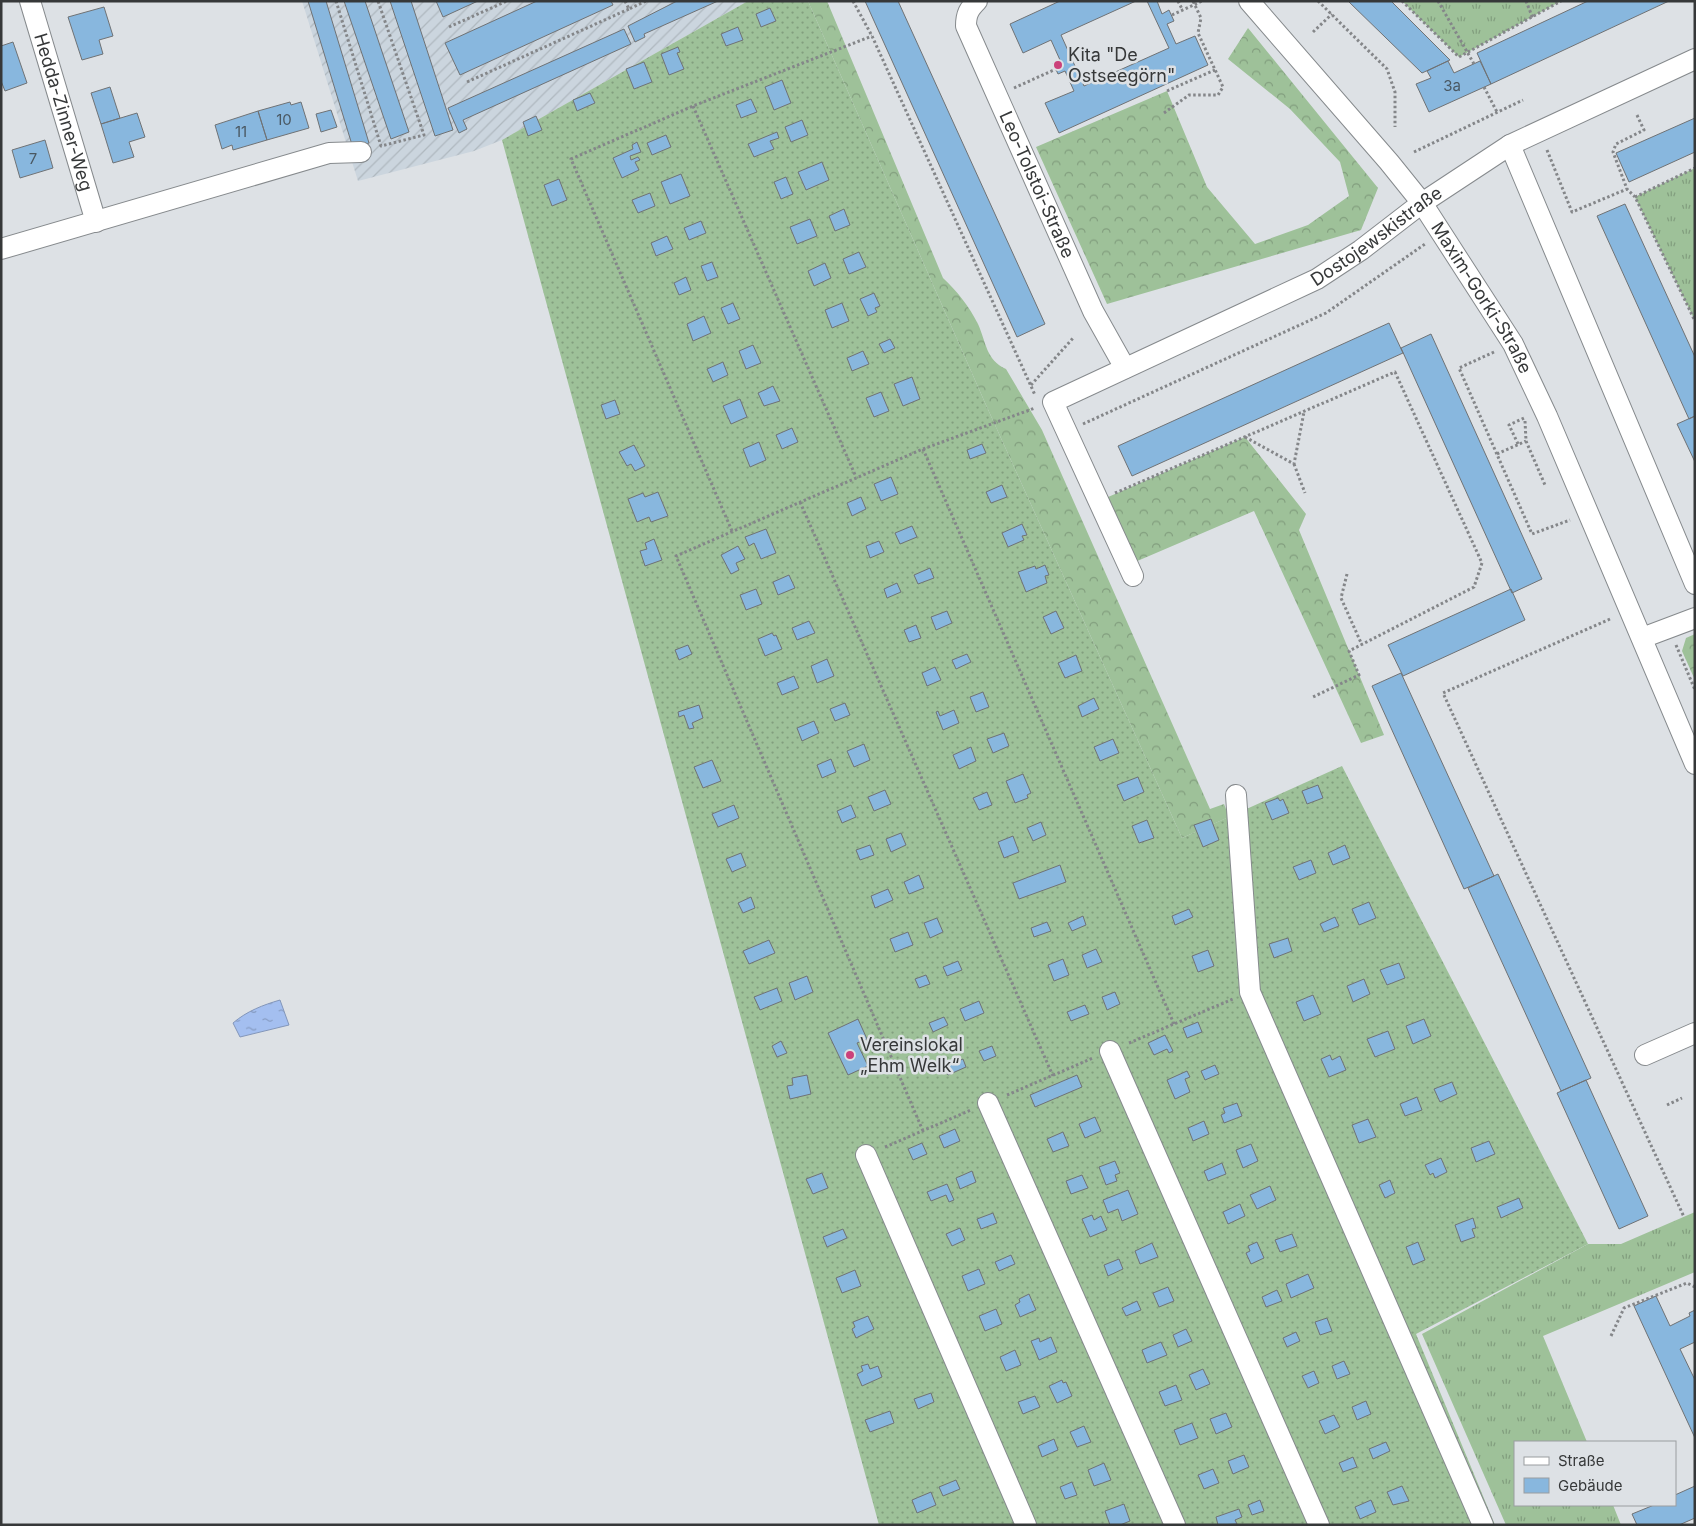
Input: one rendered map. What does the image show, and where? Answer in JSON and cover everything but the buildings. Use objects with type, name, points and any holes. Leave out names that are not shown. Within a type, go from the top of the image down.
[{"type":"street","name":"Hedda-Zinner-Weg","points":[[30,1],[96,222]]},
{"type":"street","name":"Leo-Tolstoi-Straße","points":[[977,1],[970,8],[966,17],[966,26],[1093,311],[1125,368]]},
{"type":"street","name":"Maxim-Gorki-Straße","points":[[1249,1],[1389,162],[1422,203],[1513,344],[1547,416],[1695,764]]},
{"type":"street","name":"Dostojewskistraße","points":[[1046,404],[1317,279],[1361,250],[1422,203],[1510,145],[1695,59]]},
{"type":"street","points":[[1510,145],[1695,584]]},
{"type":"street","points":[[1,249],[329,153],[361,152]]},
{"type":"street","points":[[1046,404],[1067,432],[1133,576]]},
{"type":"street","points":[[1642,638],[1695,618]]},
{"type":"street","points":[[1236,795],[1250,992],[1483,1525]]},
{"type":"street","points":[[1644,1055],[1695,1033]]},
{"type":"street","points":[[1110,1051],[1319,1525]]},
{"type":"street","points":[[988,1103],[1175,1525]]},
{"type":"street","points":[[866,1155],[1026,1525]]},
{"type":"path","points":[[336,1],[381,146],[424,134],[378,1]]},
{"type":"path","points":[[450,27],[507,1]]},
{"type":"path","points":[[625,1],[629,9]]},
{"type":"path","points":[[467,82],[646,1]]},
{"type":"path","points":[[853,1],[872,36],[1031,385],[1046,404],[923,449],[676,556],[923,1131]]},
{"type":"path","points":[[1178,1],[1182,9]]},
{"type":"path","points":[[1172,15],[1194,3],[1202,1]]},
{"type":"path","points":[[1318,1],[1387,69],[1395,92],[1395,127]]},
{"type":"path","points":[[1402,1],[1459,57],[1561,1]]},
{"type":"path","points":[[1438,1],[1474,64]]},
{"type":"path","points":[[1526,1],[1532,16]]},
{"type":"path","points":[[1164,112],[1189,96],[1218,95],[1223,87],[1198,33],[1200,18],[1194,3]]},
{"type":"path","points":[[1313,32],[1332,14]]},
{"type":"path","points":[[732,531],[571,159],[693,106],[872,36]]},
{"type":"path","points":[[997,96],[1056,69]]},
{"type":"path","points":[[1167,92],[1215,70]]},
{"type":"path","points":[[1484,87],[1497,112]]},
{"type":"path","points":[[1414,152],[1524,100]]},
{"type":"path","points":[[693,106],[856,477]]},
{"type":"path","points":[[1638,115],[1644,130],[1616,144],[1613,152],[1627,188],[1635,196],[1695,321]]},
{"type":"path","points":[[1546,147],[1572,212],[1627,188]]},
{"type":"path","points":[[1635,196],[1695,168]]},
{"type":"path","points":[[1067,432],[1326,313],[1425,243],[1430,251]]},
{"type":"path","points":[[1031,385],[1074,337]]},
{"type":"path","points":[[1489,344],[1498,360]]},
{"type":"path","points":[[1513,344],[1459,368],[1532,534],[1570,520]]},
{"type":"path","points":[[1099,501],[1395,372],[1482,563],[1474,587],[1350,651],[1359,675],[1313,696]]},
{"type":"path","points":[[1520,410],[1524,418],[1526,441],[1545,485]]},
{"type":"path","points":[[1304,412],[1294,464],[1305,493]]},
{"type":"path","points":[[1518,444],[1509,425],[1524,418]]},
{"type":"path","points":[[1245,437],[1294,464]]},
{"type":"path","points":[[1496,454],[1526,441]]},
{"type":"path","points":[[923,449],[1174,1024]]},
{"type":"path","points":[[800,502],[1053,1076]]},
{"type":"path","points":[[1347,574],[1341,598],[1362,645]]},
{"type":"path","points":[[1610,620],[1444,693],[1684,1217]]},
{"type":"path","points":[[1668,629],[1695,690]]},
{"type":"path","points":[[866,1155],[1250,992]]},
{"type":"path","points":[[1667,1105],[1682,1098]]},
{"type":"path","points":[[1610,1336],[1624,1308],[1687,1283],[1695,1287]]},
{"type":"shaded area","points":[[302,1],[748,1],[502,140],[474,151],[358,181]]},
{"type":"green space","points":[[748,1],[808,1],[986,405],[1182,838],[1342,766],[1588,1244],[1416,1334],[1495,1525],[879,1525],[502,140]]},
{"type":"green space","points":[[808,1],[827,1],[943,278],[971,311],[990,356],[1006,369],[1042,430],[1210,809],[1224,804],[1229,817],[1182,838],[986,405]]},
{"type":"green space","points":[[1402,1],[1561,1],[1459,57]]},
{"type":"green space","points":[[1248,28],[1378,188],[1361,230],[1107,304],[1036,147],[1167,91],[1207,187],[1255,244],[1308,225],[1349,196],[1340,162],[1290,109],[1228,59]]},
{"type":"green space","points":[[1695,168],[1695,321],[1635,197]]},
{"type":"green space","points":[[1245,437],[1306,514],[1299,530],[1384,735],[1361,743],[1254,511],[1128,565],[1099,501]]},
{"type":"green space","points":[[1695,634],[1695,680],[1682,651],[1686,638]]},
{"type":"green space","points":[[1695,1212],[1695,1272],[1543,1336],[1587,1441],[1514,1441],[1514,1506],[1613,1506],[1621,1525],[1506,1525],[1422,1334],[1588,1244],[1621,1244]]},
{"type":"water","points":[[280,1000],[289,1025],[240,1037],[233,1023],[255,1009]]},
{"type":"place","name":"Kita \"De Ostseegörn\"","points":[[1058,65]]},
{"type":"place","name":"Vereinslokal „Ehm Welk“","points":[[850,1055]]}]
